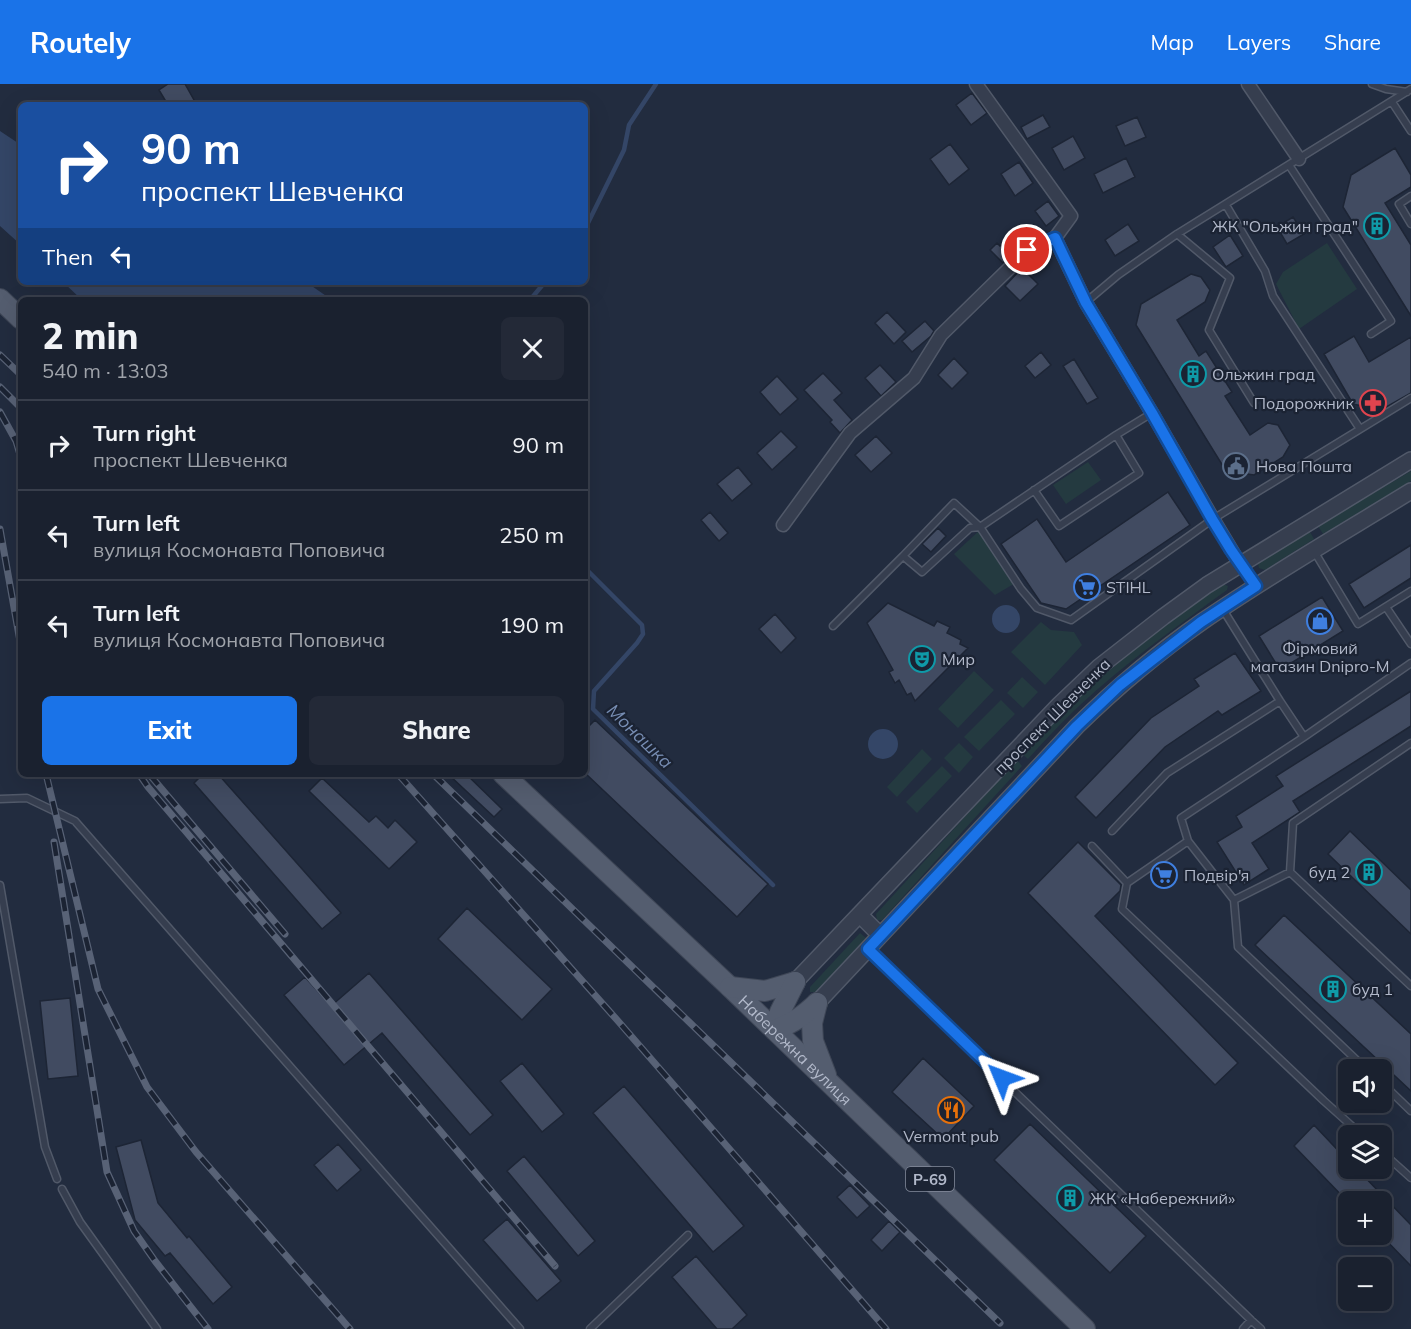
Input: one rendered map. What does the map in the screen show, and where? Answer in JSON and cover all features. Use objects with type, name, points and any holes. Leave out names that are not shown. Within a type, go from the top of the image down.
[{"type":"main road","points":[[0,299],[18,316]]},
{"type":"main road","name":"Набережна вулиця","points":[[506,777],[730,987],[1085,1329]]},
{"type":"main road","points":[[730,987],[765,991],[795,982]]},
{"type":"main road","points":[[775,1030],[780,1012],[795,982]]},
{"type":"main road","points":[[775,1030],[792,1024],[817,1004]]},
{"type":"main road","points":[[817,1004],[812,1023],[813,1041],[828,1081]]},
{"type":"street","points":[[783,525],[850,433],[914,378],[941,335],[1027,250],[1055,238],[1071,216],[976,84]]},
{"type":"street","points":[[1248,84],[1294,162]]},
{"type":"street","points":[[1055,238],[1086,303],[1212,519],[1256,586]]},
{"type":"street","name":"проспект Шевченка","points":[[795,982],[1059,705],[1099,667],[1162,617],[1208,585],[1411,460]]},
{"type":"street","name":"проспект Шевченка","points":[[817,1004],[1077,726],[1120,685],[1177,640],[1256,586],[1411,491]]},
{"type":"street","points":[[860,915],[880,935]]},
{"type":"lane","points":[[1372,84],[1410,91]]},
{"type":"lane","points":[[1086,303],[1118,275],[1177,234],[1410,91]]},
{"type":"lane","points":[[1392,102],[1411,131]]},
{"type":"lane","points":[[1294,162],[1391,321],[1371,334]]},
{"type":"lane","points":[[1411,196],[1399,204],[1411,224]]},
{"type":"lane","points":[[1226,205],[1265,271],[1273,296],[1360,429]]},
{"type":"lane","points":[[1177,234],[1230,278],[1209,330],[1254,403]]},
{"type":"lane","points":[[833,626],[954,503],[980,527],[1021,589],[1037,608],[1071,620],[1212,519],[1411,398]]},
{"type":"lane","points":[[903,556],[922,572],[970,528],[980,527],[1152,413]]},
{"type":"lane","points":[[1034,490],[1059,526],[1140,473],[1116,435]]},
{"type":"lane","points":[[1314,550],[1358,624],[1411,591]]},
{"type":"lane","points":[[1386,607],[1411,644]]},
{"type":"lane","points":[[1222,609],[1304,737]]},
{"type":"lane","points":[[1356,1059],[1238,947],[1234,900],[1188,841],[1181,818],[1411,663]]},
{"type":"lane","points":[[1112,831],[1167,773],[1280,701]]},
{"type":"lane","points":[[1290,872],[1293,823],[1411,743]]},
{"type":"lane","points":[[0,800],[27,798],[75,821],[520,1329]]},
{"type":"lane","points":[[1188,841],[1127,883],[1122,909],[1351,1125]]},
{"type":"lane","points":[[1092,846],[1127,883]]},
{"type":"lane","points":[[1234,900],[1290,872]]},
{"type":"lane","points":[[1290,872],[1411,986]]},
{"type":"lane","points":[[0,885],[45,1147],[57,1179]]},
{"type":"lane","points":[[868,949],[1261,1329]]},
{"type":"lane","points":[[1392,1093],[1411,1111]]},
{"type":"lane","points":[[1392,1161],[1411,1178]]},
{"type":"lane","points":[[62,1189],[80,1222],[157,1329]]},
{"type":"lane","points":[[590,1329],[687,1235]]},
{"type":"lane","points":[[1243,1329],[1251,1320]]},
{"type":"green space","points":[[1327,243],[1357,289],[1299,329],[1276,284],[1283,272]]},
{"type":"green space","points":[[1088,462],[1101,480],[1066,504],[1053,485]]},
{"type":"green space","points":[[1411,471],[1411,481],[1323,534],[1318,526]]},
{"type":"green space","points":[[981,529],[1019,581],[995,595],[954,554]]},
{"type":"green space","points":[[1310,532],[1314,539],[1265,570],[1259,568],[1260,561]]},
{"type":"green space","points":[[1223,584],[1228,586],[1227,590],[1096,690],[1028,759],[1022,754],[1067,707],[1110,670]]},
{"type":"green space","points":[[1041,622],[1051,630],[1074,632],[1082,645],[1045,685],[1011,652]]},
{"type":"green space","points":[[974,671],[994,690],[958,728],[938,709]]},
{"type":"green space","points":[[1022,677],[1038,692],[1023,708],[1007,693]]},
{"type":"green space","points":[[1001,700],[1015,714],[979,751],[964,737]]},
{"type":"green space","points":[[959,743],[973,757],[959,773],[944,758]]},
{"type":"green space","points":[[922,749],[932,759],[897,797],[887,787]]},
{"type":"green space","points":[[1017,760],[1022,766],[882,920],[877,920],[876,914]]},
{"type":"green space","points":[[942,766],[952,776],[917,813],[906,802]]},
{"type":"green space","points":[[860,933],[866,938],[816,992],[810,992],[810,987]]},
{"type":"water","points":[[0,131],[18,143],[18,242],[0,226]]},
{"type":"water","points":[[66,285],[310,285],[328,297],[79,297]]},
{"type":"water","points":[[1006,605],[1016,609],[1020,619],[1016,629],[1006,633],[996,629],[992,619],[996,609]]},
{"type":"water","points":[[883,729],[893,734],[898,744],[893,754],[883,759],[873,754],[868,744],[873,734]]},
{"type":"building","points":[[168,84],[185,84],[194,100],[166,102],[159,90]]},
{"type":"building","points":[[972,93],[987,113],[971,125],[956,105]]},
{"type":"building","points":[[1043,115],[1050,127],[1027,139],[1021,127]]},
{"type":"building","points":[[1137,117],[1146,137],[1125,146],[1116,126]]},
{"type":"building","points":[[1073,136],[1085,158],[1064,170],[1052,148]]},
{"type":"building","points":[[950,144],[969,169],[949,185],[930,159]]},
{"type":"building","name":"ЖК \"Ольжин град\"","points":[[1395,148],[1411,175],[1411,187],[1385,203],[1411,245],[1411,316],[1343,207],[1351,175]]},
{"type":"building","points":[[1126,158],[1135,177],[1103,193],[1094,174]]},
{"type":"building","points":[[1019,162],[1033,183],[1015,196],[1001,174]]},
{"type":"building","points":[[1048,201],[1059,216],[1046,226],[1035,211]]},
{"type":"building","points":[[1293,217],[1304,234],[1287,244],[1277,227]]},
{"type":"building","points":[[1128,224],[1139,241],[1115,256],[1105,240]]},
{"type":"building","points":[[1230,235],[1243,256],[1226,267],[1213,247]]},
{"type":"building","points":[[1010,238],[1019,248],[1003,263],[990,250],[997,243],[1000,246]]},
{"type":"building","points":[[1022,268],[1038,284],[1020,301],[1005,286]]},
{"type":"building","name":"Ольжин град","points":[[1191,274],[1201,277],[1210,290],[1205,302],[1177,320],[1199,356],[1206,351],[1232,392],[1225,396],[1250,435],[1268,423],[1278,425],[1290,445],[1283,457],[1254,475],[1226,471],[1136,325],[1141,304]]},
{"type":"building","points":[[887,312],[906,332],[894,344],[875,323]]},
{"type":"building","points":[[925,321],[934,331],[912,352],[902,341]]},
{"type":"building","points":[[1354,336],[1369,362],[1411,337],[1411,393],[1381,410],[1353,404],[1324,354]]},
{"type":"building","points":[[1041,352],[1051,365],[1035,378],[1025,366]]},
{"type":"building","points":[[954,358],[968,373],[952,389],[938,375]]},
{"type":"building","points":[[1074,359],[1098,398],[1087,404],[1063,366]]},
{"type":"building","points":[[880,365],[896,382],[881,396],[865,378]]},
{"type":"building","points":[[823,373],[842,393],[834,400],[852,420],[840,433],[830,422],[832,420],[804,390]]},
{"type":"building","points":[[777,376],[798,399],[780,415],[760,392]]},
{"type":"building","points":[[781,431],[797,447],[772,470],[757,453]]},
{"type":"building","points":[[876,436],[892,453],[871,472],[855,455]]},
{"type":"building","points":[[738,467],[752,484],[732,501],[717,484]]},
{"type":"building","points":[[1168,492],[1190,525],[1066,609],[1041,603],[1001,544],[1037,519],[1066,562]]},
{"type":"building","points":[[710,512],[728,533],[719,541],[701,520]]},
{"type":"building","points":[[938,528],[946,536],[931,552],[922,544]]},
{"type":"building","points":[[1411,545],[1411,578],[1364,608],[1349,584]]},
{"type":"building","points":[[1322,597],[1343,631],[1280,670],[1259,636]]},
{"type":"building","name":"Мир","points":[[888,603],[934,626],[937,621],[950,627],[947,633],[961,640],[960,644],[968,648],[915,701],[911,693],[907,695],[899,680],[895,683],[889,672],[893,670],[867,623]]},
{"type":"building","points":[[775,614],[796,638],[781,653],[759,629]]},
{"type":"building","points":[[1235,653],[1261,691],[1222,715],[1218,711],[1165,747],[1096,818],[1075,797],[1151,718],[1199,686],[1194,679]]},
{"type":"building","points":[[1411,691],[1411,726],[1293,801],[1300,812],[1252,843],[1269,869],[1244,885],[1217,842],[1242,827],[1236,816],[1283,786],[1276,776]]},
{"type":"building","points":[[595,720],[768,884],[737,917],[588,776],[588,727]]},
{"type":"building","points":[[200,777],[221,777],[341,913],[322,929],[194,783]]},
{"type":"building","points":[[451,777],[469,777],[502,809],[494,817]]},
{"type":"building","points":[[322,778],[369,822],[376,816],[388,828],[395,820],[417,842],[389,869],[309,791]]},
{"type":"building","name":"буд 2","points":[[1350,831],[1411,890],[1411,934],[1328,854]]},
{"type":"building","points":[[1078,842],[1121,885],[1120,891],[1095,916],[1238,1063],[1215,1085],[1028,893]]},
{"type":"building","points":[[467,908],[552,989],[522,1020],[438,939]]},
{"type":"building","name":"буд 1","points":[[1284,915],[1411,1034],[1411,1091],[1392,1073],[1392,1059],[1377,1059],[1255,945]]},
{"type":"building","points":[[369,973],[493,1115],[470,1135],[382,1033],[344,1065],[284,995],[305,977],[331,1006]]},
{"type":"building","points":[[70,998],[78,1076],[48,1079],[40,1001]]},
{"type":"building","points":[[923,1058],[974,1106],[943,1139],[892,1092]]},
{"type":"building","points":[[522,1063],[564,1114],[542,1132],[500,1081]]},
{"type":"building","points":[[624,1086],[744,1226],[713,1252],[593,1113]]},
{"type":"building","name":"ЖК «Набережний»","points":[[1030,1124],[1146,1236],[1110,1273],[994,1160]]},
{"type":"building","points":[[1314,1125],[1338,1150],[1338,1179],[1367,1179],[1378,1191],[1338,1192],[1294,1146]]},
{"type":"building","points":[[141,1140],[158,1203],[232,1287],[213,1304],[170,1253],[165,1256],[135,1220],[116,1147]]},
{"type":"building","points":[[338,1144],[361,1170],[337,1191],[314,1165]]},
{"type":"building","points":[[524,1156],[595,1241],[578,1256],[507,1171]]},
{"type":"building","points":[[850,1185],[870,1206],[857,1218],[837,1197]]},
{"type":"building","points":[[1392,1205],[1411,1225],[1411,1266],[1391,1245]]},
{"type":"building","points":[[507,1219],[561,1281],[537,1301],[483,1240]]},
{"type":"building","points":[[889,1221],[900,1232],[882,1251],[871,1240]]},
{"type":"building","points":[[696,1256],[747,1315],[732,1329],[717,1329],[672,1277]]},
{"type":"waterway","points":[[588,223],[624,150],[629,125],[656,84]]},
{"type":"waterway","points":[[532,297],[542,285]]},
{"type":"waterway","name":"Монашка","points":[[588,571],[642,625],[643,634],[594,691],[593,709],[773,885]]},
{"type":"railway","points":[[0,355],[18,372]]},
{"type":"railway","points":[[0,387],[18,405]]},
{"type":"railway","points":[[0,412],[18,448]]},
{"type":"railway","points":[[0,529],[18,630]]},
{"type":"railway","points":[[47,777],[98,989],[147,1087],[196,1152],[350,1329]]},
{"type":"railway","points":[[141,777],[555,1266]]},
{"type":"railway","points":[[152,777],[285,934]]},
{"type":"railway","points":[[401,777],[618,1021],[886,1329]]},
{"type":"railway","points":[[436,777],[1000,1323]]},
{"type":"railway","points":[[54,842],[107,1172],[134,1231],[208,1329]]},
{"type":"place","name":"ЖК \"Ольжин град\"","points":[[1377,226]]},
{"type":"place","name":"Ольжин град","points":[[1193,374]]},
{"type":"place","name":"Подорожник","points":[[1373,403]]},
{"type":"place","name":"Нова Пошта","points":[[1236,466]]},
{"type":"place","name":"STIHL","points":[[1087,587]]},
{"type":"place","name":"Фірмовий магазин Dnipro-M","points":[[1320,621]]},
{"type":"place","name":"Мир","points":[[922,659]]},
{"type":"place","name":"буд 2","points":[[1369,872]]},
{"type":"place","name":"Подвір'я","points":[[1164,875]]},
{"type":"place","name":"буд 1","points":[[1333,989]]},
{"type":"place","name":"Vermont pub","points":[[951,1110]]},
{"type":"place","name":"ЖК «Набережний»","points":[[1070,1198]]},
{"type":"route","points":[[1002,1078],[868,949],[1077,726],[1120,685],[1201,622],[1256,586],[1212,519],[1086,303],[1055,238],[1027,250]]}]
